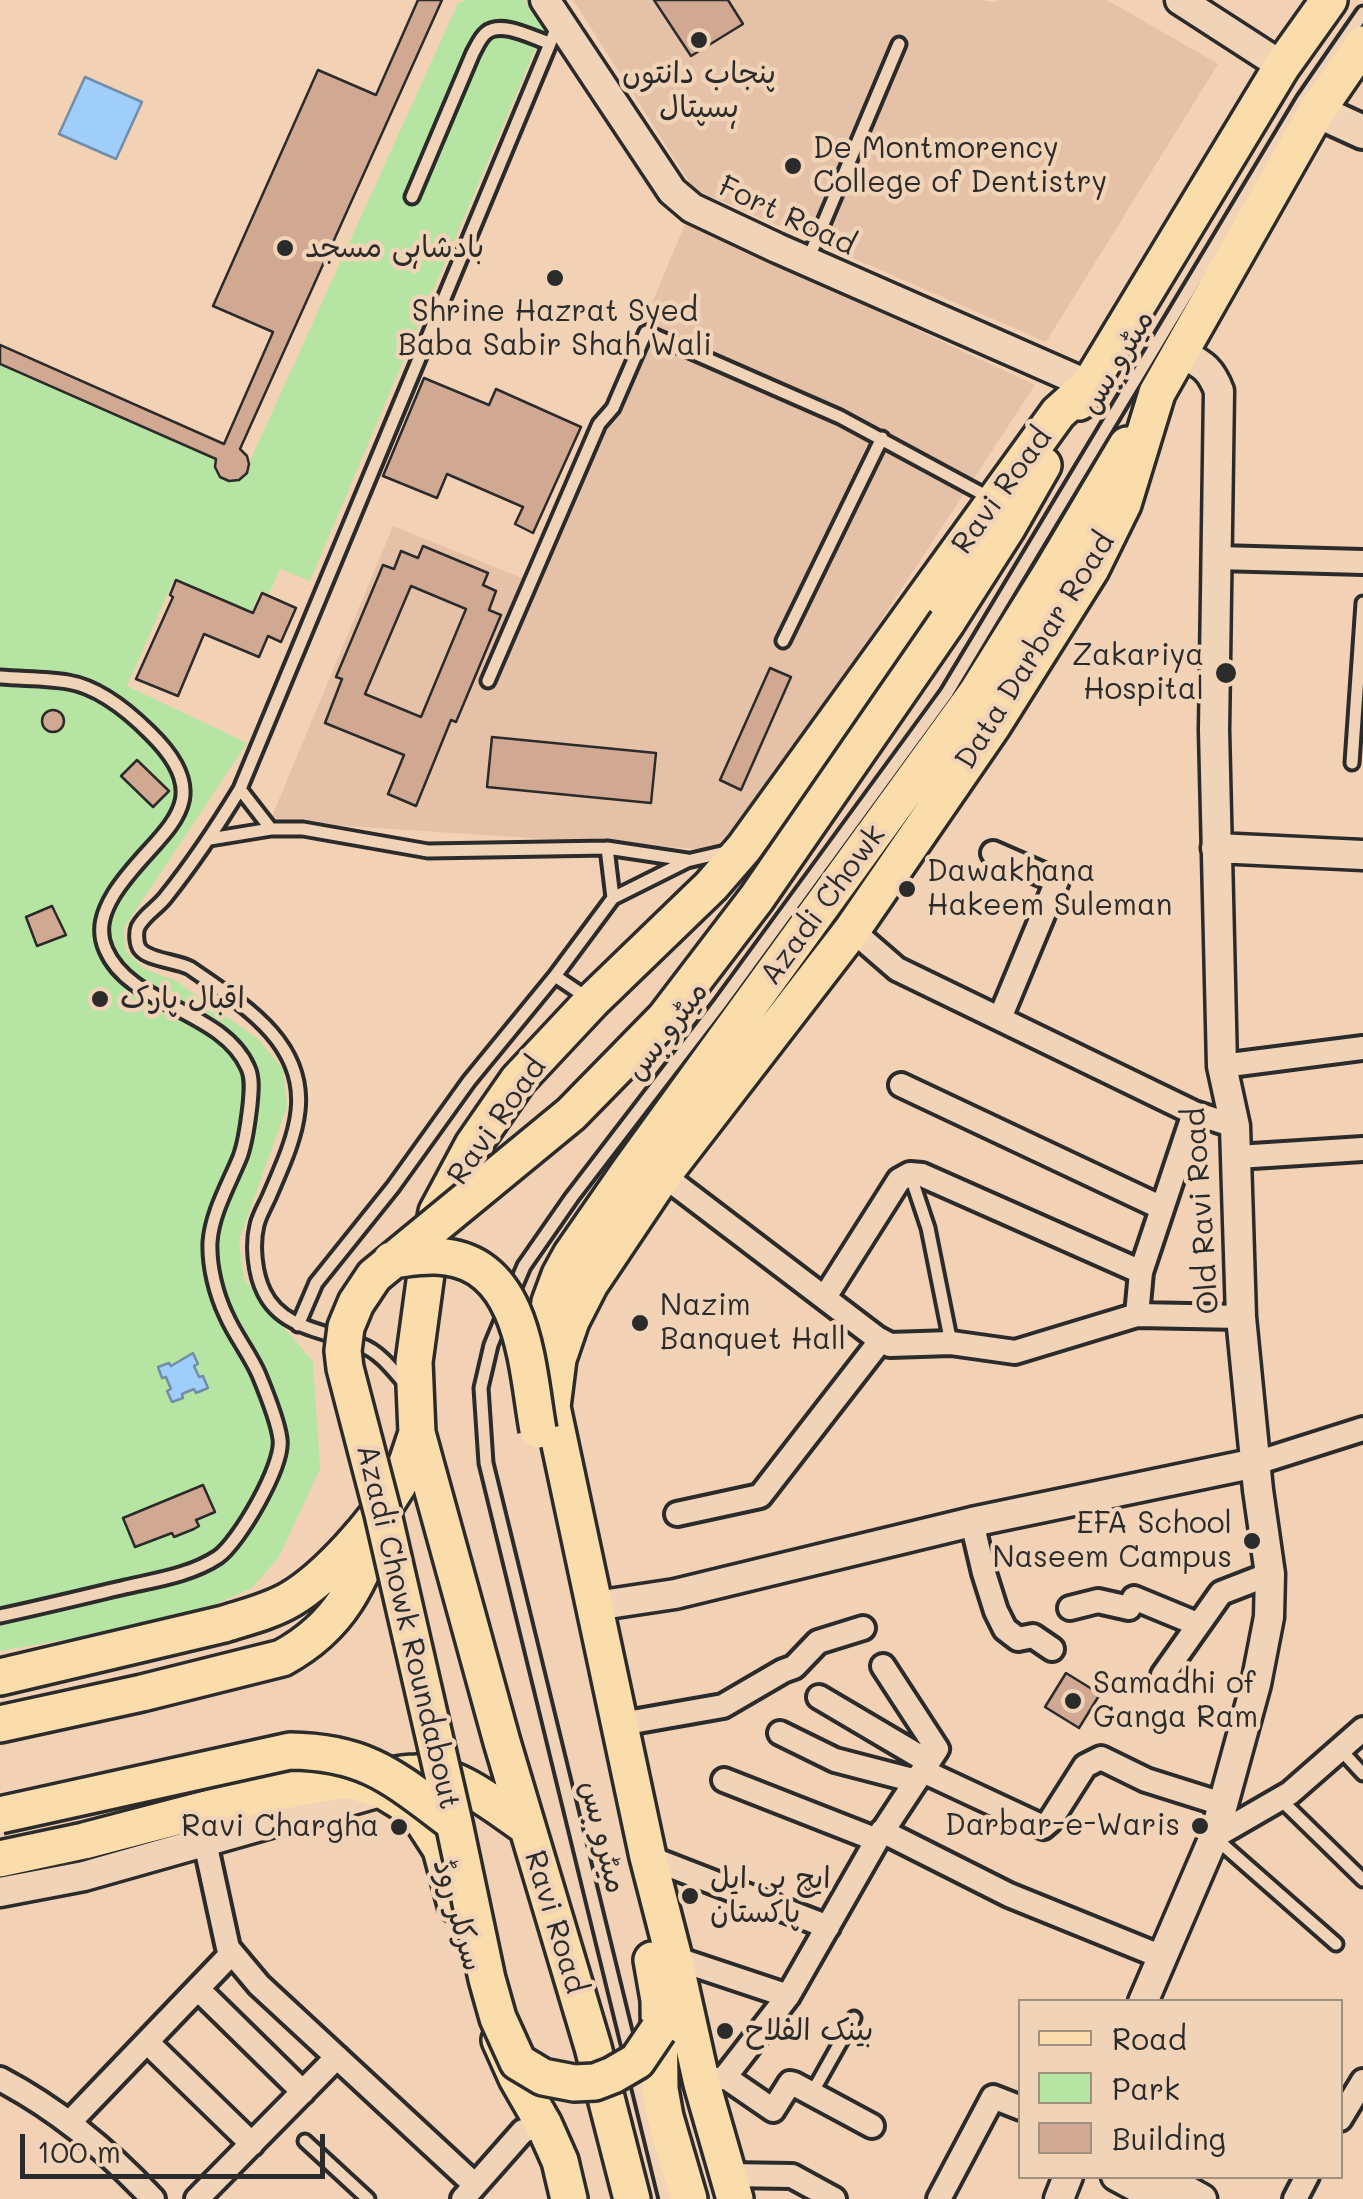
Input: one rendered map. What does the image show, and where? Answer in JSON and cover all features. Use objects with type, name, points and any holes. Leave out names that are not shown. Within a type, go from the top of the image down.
[{"type":"main road","points":[[1089,385],[1282,66],[1329,0]]},
{"type":"main road","name":"Data Darbar Road","points":[[852,930],[993,725],[1091,569],[1123,504],[1157,393],[1318,112],[1363,44]]},
{"type":"main road","points":[[1318,112],[1363,132]]},
{"type":"main road","name":"Ravi Road","points":[[632,2199],[593,2048],[417,1433],[416,1347],[437,1212],[473,1145],[518,1080],[592,1001],[692,906],[744,848],[1058,413],[1089,385]]},
{"type":"main road","name":"Azadi Chowk","points":[[391,1260],[571,1114],[665,1018],[756,899],[947,622],[1007,528],[1089,385]]},
{"type":"main road","name":"Azadi Chowk","points":[[538,1430],[544,1331],[550,1302],[571,1255],[978,692],[1157,393]]},
{"type":"main road","points":[[732,2187],[713,2080],[674,1958],[648,1856],[552,1407],[554,1382],[571,1321],[590,1284],[663,1175],[852,930]]},
{"type":"main road","points":[[391,1260],[426,1256],[470,1264],[496,1282],[518,1322],[651,1953],[659,2000],[660,2089],[690,2199]]},
{"type":"main road","name":"Azadi Chowk Roundabout","points":[[391,1260],[374,1276],[346,1326],[345,1368],[383,1514],[498,2018],[554,2130],[582,2199]]},
{"type":"main road","points":[[0,1677],[224,1624],[290,1600],[318,1579],[367,1528],[399,1483],[417,1433]]},
{"type":"main road","points":[[0,1724],[282,1658],[320,1632],[352,1591],[366,1566],[383,1514]]},
{"type":"main road","name":"سرکلر روڈ","points":[[0,1815],[301,1751],[360,1760],[395,1779],[454,1823]]},
{"type":"main road","points":[[0,1859],[256,1796],[339,1780],[370,1787],[416,1773],[444,1778],[475,1792],[527,1827]]},
{"type":"main road","name":"سرکلر روڈ","points":[[370,1787],[402,1802],[421,1818],[441,1849],[480,1994],[516,2078],[560,2161],[569,2199]]},
{"type":"main road","points":[[518,2062],[556,2080],[595,2082],[636,2060],[658,2030]]},
{"type":"street","points":[[1180,0],[1282,66]]},
{"type":"street","name":"Fort Road","points":[[551,21],[672,191],[692,208],[1089,385]]},
{"type":"street","name":"Old Ravi Road","points":[[1144,1999],[1214,1838],[1270,1617],[1270,1574],[1241,1317],[1235,1126],[1222,1066],[1214,713],[1219,391],[1207,368],[1180,352]]},
{"type":"street","points":[[1218,558],[1363,562]]},
{"type":"street","points":[[1216,848],[1363,854]]},
{"type":"street","points":[[994,854],[1057,881],[1000,1018]]},
{"type":"street","points":[[852,930],[897,969],[1194,1113],[1235,1126]]},
{"type":"street","points":[[1222,1066],[1363,1048]]},
{"type":"street","points":[[901,1085],[1162,1208]]},
{"type":"street","points":[[1137,1314],[1141,1272],[1194,1113]]},
{"type":"street","points":[[1237,1157],[1363,1149]]},
{"type":"street","points":[[824,1297],[898,1180],[910,1174],[922,1175],[1141,1272]]},
{"type":"street","points":[[663,1175],[890,1345],[951,1343],[1015,1352],[1137,1314],[1241,1317]]},
{"type":"street","points":[[677,1514],[760,1496],[880,1340]]},
{"type":"street","points":[[595,1606],[675,1594],[972,1522],[1256,1463],[1363,1429]]},
{"type":"street","points":[[972,1522],[984,1573],[1005,1628],[1018,1639],[1033,1636],[1052,1649]]},
{"type":"street","points":[[1164,1675],[1221,1592],[1270,1574]]},
{"type":"street","points":[[1070,1608],[1098,1601],[1130,1608],[1134,1598],[1197,1624]]},
{"type":"street","points":[[621,1724],[723,1706],[794,1668],[818,1642],[863,1628]]},
{"type":"street","points":[[872,2126],[790,2083],[773,2110],[713,2080],[788,1996],[880,1836],[937,1750],[883,1666]]},
{"type":"street","points":[[819,1696],[922,1771],[1044,1827],[1085,1766],[1101,1758],[1146,1780],[1222,1804]]},
{"type":"street","points":[[1214,1838],[1280,1799],[1363,1729]]},
{"type":"street","points":[[780,1733],[834,1760],[922,1771]]},
{"type":"street","points":[[724,1780],[880,1836],[1009,1895],[1162,1956]]},
{"type":"street","points":[[0,1892],[84,1876],[205,1842],[370,1787]]},
{"type":"street","points":[[205,1842],[228,1948],[259,1985],[469,2192],[523,2131],[544,2125]]},
{"type":"street","points":[[648,1856],[828,1927]]},
{"type":"street","points":[[70,2123],[232,1953]]},
{"type":"street","points":[[674,1958],[788,1996]]},
{"type":"street","points":[[198,1989],[303,2092]]},
{"type":"street","points":[[147,2042],[252,2144]]},
{"type":"street","points":[[197,2199],[337,2058]]},
{"type":"street","points":[[0,2079],[70,2123],[128,2172],[153,2199]]},
{"type":"street","points":[[1343,2114],[1363,2080]]},
{"type":"street","points":[[939,2199],[994,2097],[1018,2107]]},
{"type":"street","points":[[732,2187],[792,2176],[834,2199]]},
{"type":"street","points":[[1122,2179],[1159,2199]]},
{"type":"street","points":[[1166,2179],[1202,2199]]},
{"type":"lane","name":"میٹرو بس","points":[[666,2199],[486,1463],[482,1388],[491,1345],[524,1266],[572,1197],[720,1004],[947,693],[1303,100],[1363,13]]},
{"type":"lane","points":[[412,196],[483,35],[492,28],[551,21]]},
{"type":"lane","points":[[415,1396],[384,1359],[364,1346],[298,1325],[266,1296],[256,1253],[256,1224],[296,1122],[299,1084],[294,1066],[276,1037],[254,1014],[190,968],[147,954],[139,948],[136,938],[138,928],[210,839],[240,789],[551,21]]},
{"type":"lane","points":[[807,262],[899,44]]},
{"type":"lane","points":[[488,681],[599,424],[613,408],[646,332],[840,417],[994,500]]},
{"type":"lane","points":[[784,641],[882,438]]},
{"type":"lane","points":[[1352,764],[1363,603]]},
{"type":"lane","points":[[0,677],[63,681],[94,691],[136,719],[168,750],[179,768],[184,785],[175,821],[128,872],[107,904],[101,924],[103,944],[113,965],[129,980],[212,1029],[237,1050],[250,1071],[248,1124],[242,1152],[221,1200],[210,1240],[212,1270],[225,1314],[258,1373],[281,1442],[270,1480],[249,1520],[220,1556],[182,1573],[0,1616]]},
{"type":"lane","points":[[240,789],[271,829]]},
{"type":"lane","points":[[210,839],[271,829],[303,829],[428,852],[607,848],[688,860]]},
{"type":"lane","points":[[607,848],[613,898]]},
{"type":"lane","points":[[298,1325],[316,1283],[613,898],[688,860],[744,848]]},
{"type":"lane","points":[[555,976],[592,1001]]},
{"type":"lane","points":[[910,1174],[928,1228],[951,1343]]},
{"type":"lane","points":[[1340,1749],[1363,1774]]},
{"type":"lane","points":[[1280,1799],[1363,1880]]},
{"type":"lane","points":[[1214,1838],[1336,1944]]},
{"type":"lane","points":[[812,2092],[854,2018]]},
{"type":"lane","points":[[306,2142],[368,2199]]},
{"type":"shaded area","points":[[573,0],[1107,0],[1218,64],[1046,342],[694,189]]},
{"type":"shaded area","points":[[686,222],[1035,385],[730,851],[270,821],[393,526],[534,583]]},
{"type":"green space","name":"اقبال پارک","points":[[524,0],[544,29],[310,581],[280,569],[269,594],[260,591],[252,611],[174,579],[127,686],[247,743],[124,928],[125,950],[143,968],[176,981],[258,1039],[283,1069],[287,1106],[239,1240],[244,1279],[313,1362],[320,1469],[279,1557],[252,1588],[183,1619],[0,1651],[0,364],[216,459],[224,479],[241,477],[458,3]]},
{"type":"water","points":[[85,77],[142,102],[116,159],[59,134]]},
{"type":"water","points":[[193,1353],[198,1364],[194,1366],[208,1388],[196,1393],[194,1389],[172,1402],[167,1391],[171,1389],[158,1367],[169,1363],[171,1366]]},
{"type":"building","name":"بادشاہی مسجد","points":[[418,0],[442,0],[240,449],[249,464],[247,473],[239,480],[220,477],[216,459],[0,364],[0,345],[224,444],[273,332],[213,306],[318,70],[376,95]]},
{"type":"building","name":"پنجاب دانتوں ہسپتال","points":[[654,0],[728,0],[743,24],[691,56]]},
{"type":"building","points":[[424,378],[489,405],[496,389],[581,427],[533,533],[515,524],[523,507],[447,474],[437,498],[383,476]]},
{"type":"building","points":[[423,546],[488,573],[483,585],[496,591],[489,610],[501,615],[416,806],[388,794],[404,755],[325,723],[342,679],[336,677],[383,565],[394,569],[401,551],[418,558]],"holes":[[[411,586],[466,609],[421,717],[365,694]]]},
{"type":"building","points":[[176,580],[253,613],[262,593],[296,608],[281,642],[268,636],[259,657],[204,634],[178,696],[136,679],[173,597],[170,595]]},
{"type":"building","points":[[770,668],[791,677],[741,790],[720,780]]},
{"type":"building","points":[[53,710],[61,713],[61,729],[53,732],[45,729],[42,721],[45,713]]},
{"type":"building","points":[[492,737],[656,753],[651,803],[487,787]]},
{"type":"building","points":[[137,760],[169,791],[153,807],[121,776]]},
{"type":"building","points":[[52,906],[66,935],[37,946],[26,917]]},
{"type":"building","points":[[203,1485],[215,1512],[196,1520],[199,1526],[194,1529],[135,1547],[123,1518]]},
{"type":"building","name":"Samadhi of Ganga Ram","points":[[1066,1673],[1100,1694],[1079,1728],[1045,1707]]},
{"type":"place","name":"پنجاب دانتوں ہسپتال","points":[[699,40]]},
{"type":"place","name":"De Montmorency College of Dentistry","points":[[793,166]]},
{"type":"place","name":"بادشاہی مسجد","points":[[285,248]]},
{"type":"place","name":"Shrine Hazrat Syed Baba Sabir Shah Wali","points":[[555,278]]},
{"type":"place","name":"Zakariya Hospital","points":[[1226,673]]},
{"type":"place","name":"Dawakhana Hakeem Suleman","points":[[907,889]]},
{"type":"place","name":"اقبال پارک","points":[[100,999]]},
{"type":"place","name":"Nazim Banquet Hall","points":[[640,1323]]},
{"type":"place","name":"EFA School Naseem Campus","points":[[1252,1541]]},
{"type":"place","name":"Samadhi of Ganga Ram","points":[[1073,1701]]},
{"type":"place","name":"Darbar-e-Waris","points":[[1200,1826]]},
{"type":"place","name":"Ravi Chargha","points":[[399,1827]]},
{"type":"place","name":"ایچ بی ایل پاکستان","points":[[690,1896]]},
{"type":"place","name":"بینک الفلاح","points":[[725,2031]]}]
